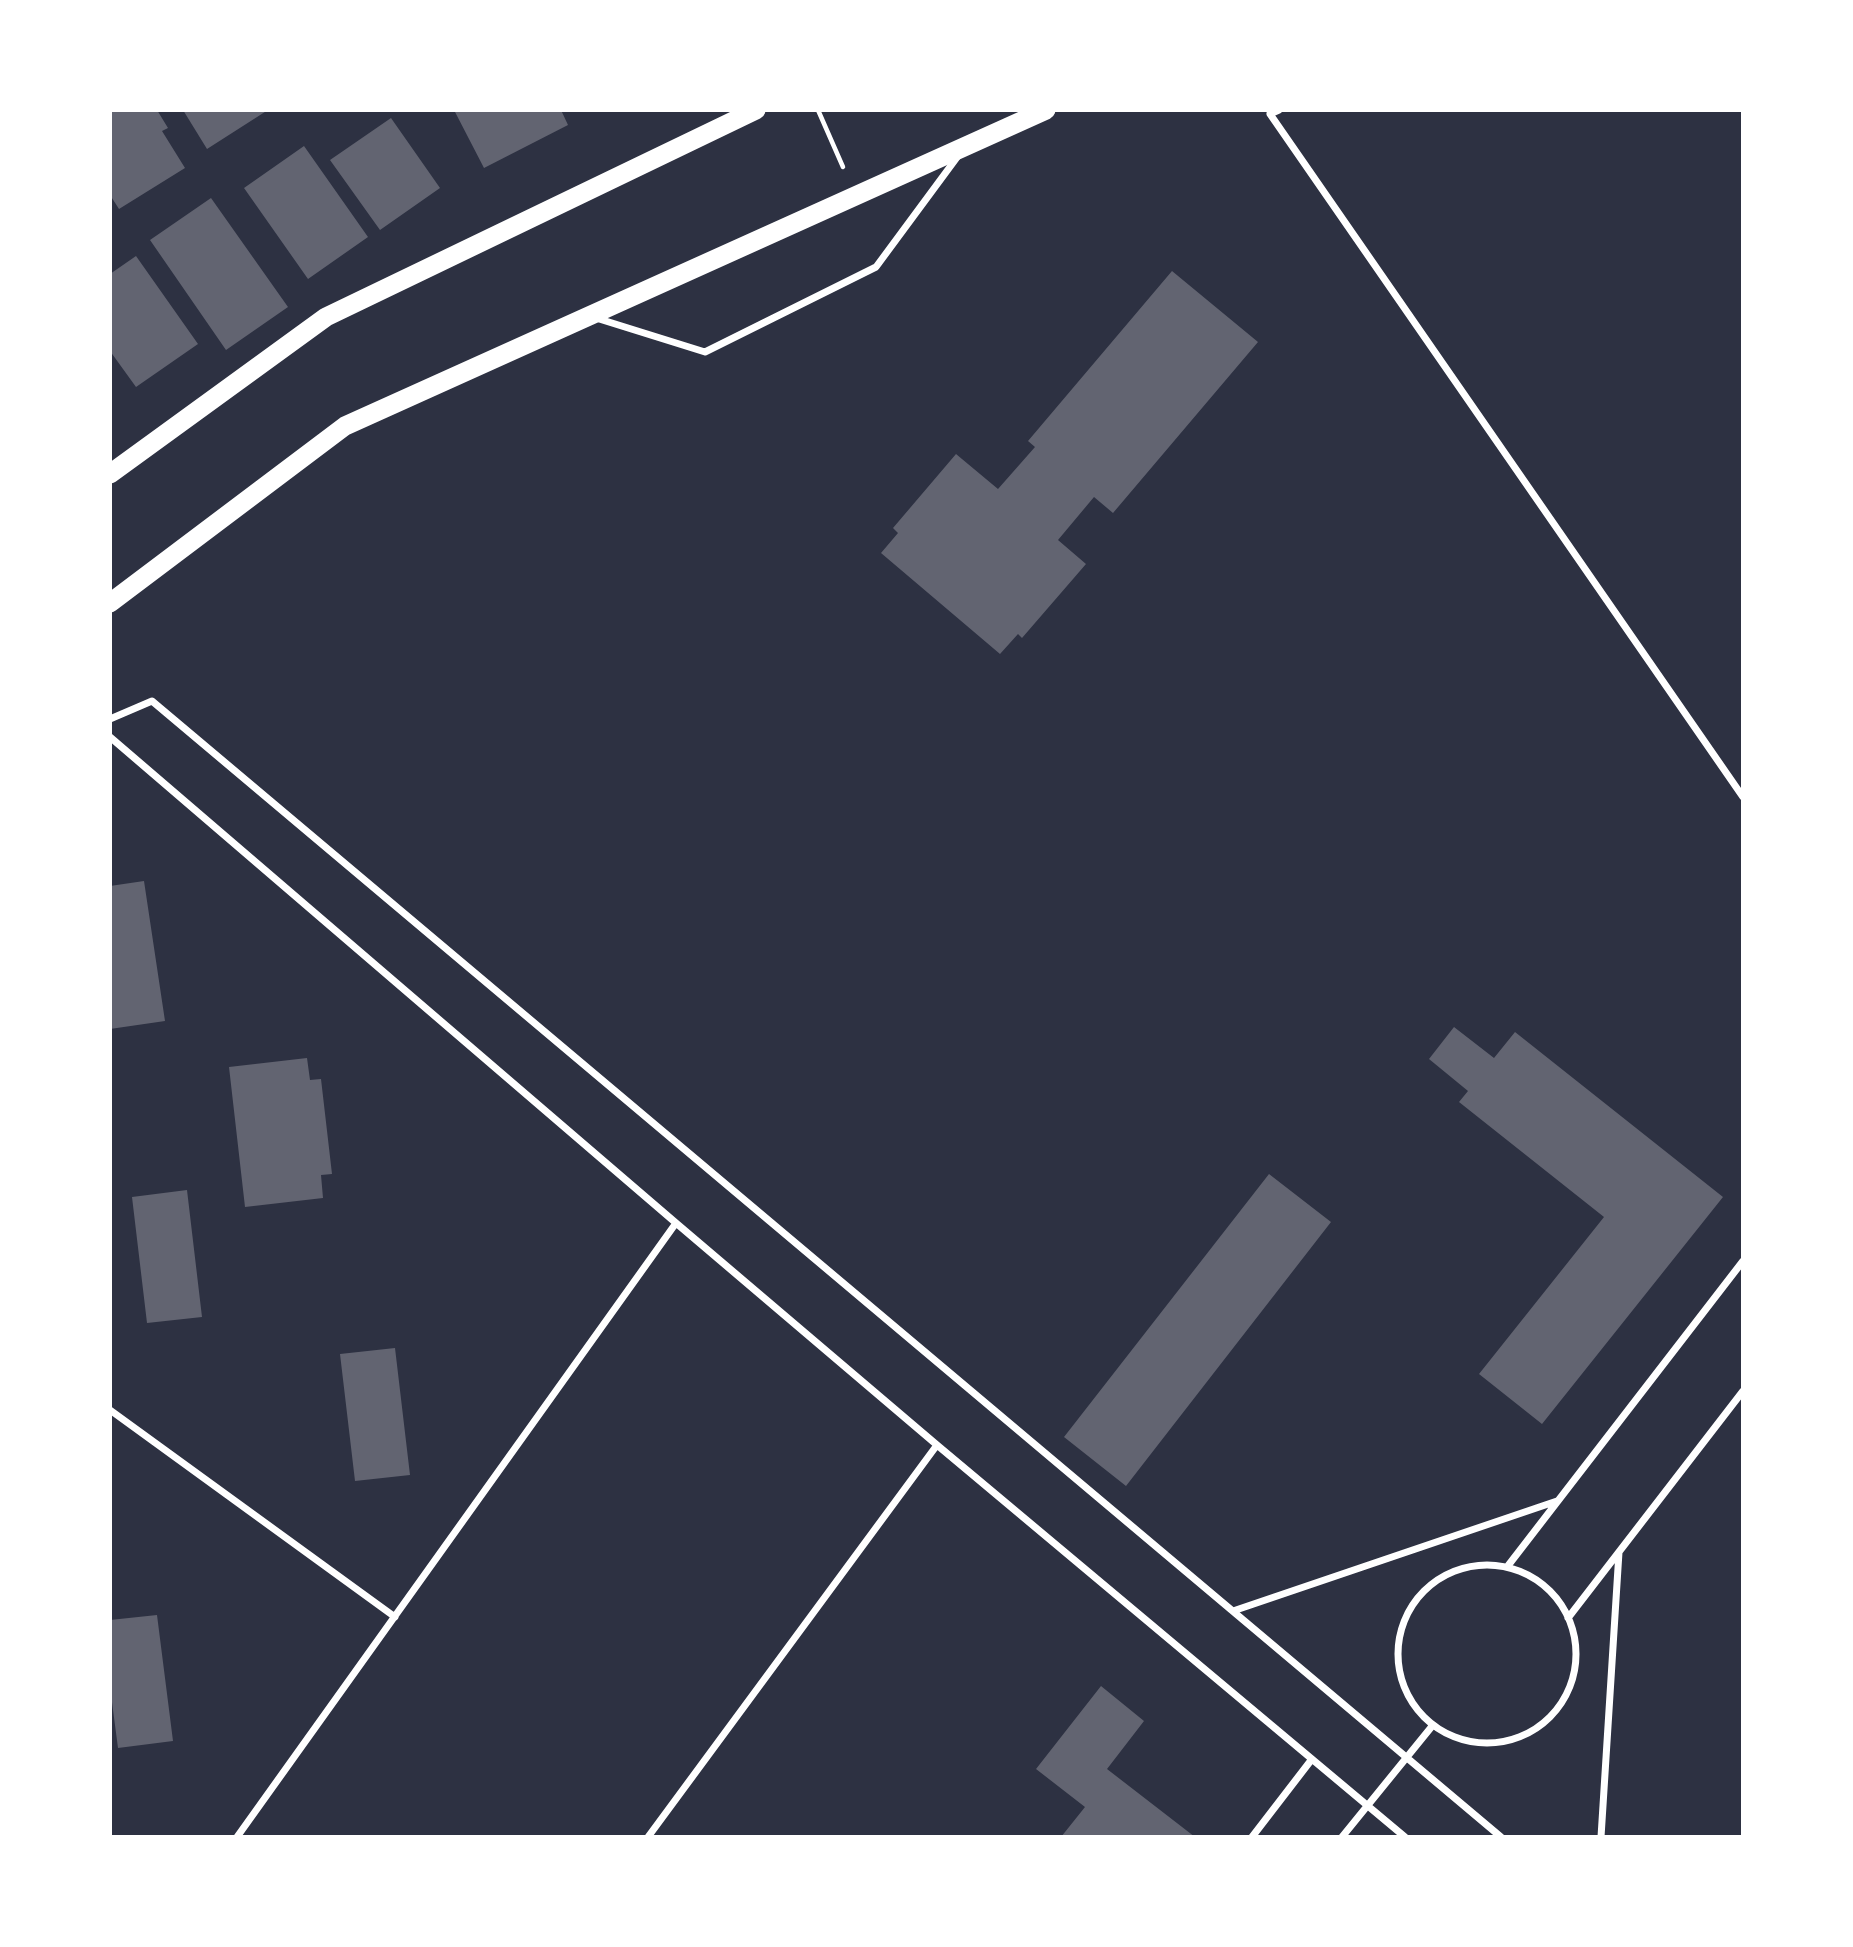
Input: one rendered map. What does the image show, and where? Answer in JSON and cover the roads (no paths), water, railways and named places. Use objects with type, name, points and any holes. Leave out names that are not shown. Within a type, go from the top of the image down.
[{"type":"highway","points":[[110,474],[326,317],[756,110]]},
{"type":"highway","points":[[110,603],[345,426],[1046,110]]},
{"type":"street","points":[[1279,110],[1270,114],[1743,797]]},
{"type":"street","points":[[588,316],[705,352],[876,267],[966,146]]},
{"type":"street","points":[[110,719],[152,701],[1501,1837]]},
{"type":"street","points":[[110,737],[937,1445],[1405,1837]]},
{"type":"street","points":[[237,1837],[676,1223]]},
{"type":"street","points":[[1507,1567],[1743,1261]]},
{"type":"street","points":[[1568,1618],[1743,1391]]},
{"type":"street","points":[[110,1410],[395,1617]]},
{"type":"street","points":[[648,1837],[937,1445]]},
{"type":"street","points":[[1233,1611],[1559,1500]]},
{"type":"street","points":[[1601,1837],[1619,1552]]},
{"type":"street","points":[[1484,1564],[1507,1567],[1529,1575],[1548,1589],[1563,1607],[1568,1618],[1573,1628],[1577,1651],[1574,1675],[1566,1697],[1552,1716],[1534,1731],[1513,1740],[1490,1744],[1467,1742],[1445,1733],[1426,1720],[1411,1701],[1402,1680],[1398,1657],[1400,1633],[1408,1612],[1422,1593],[1440,1578],[1461,1569],[1484,1564]]},
{"type":"street","points":[[1342,1837],[1433,1725]]},
{"type":"street","points":[[1252,1837],[1312,1759]]}]
